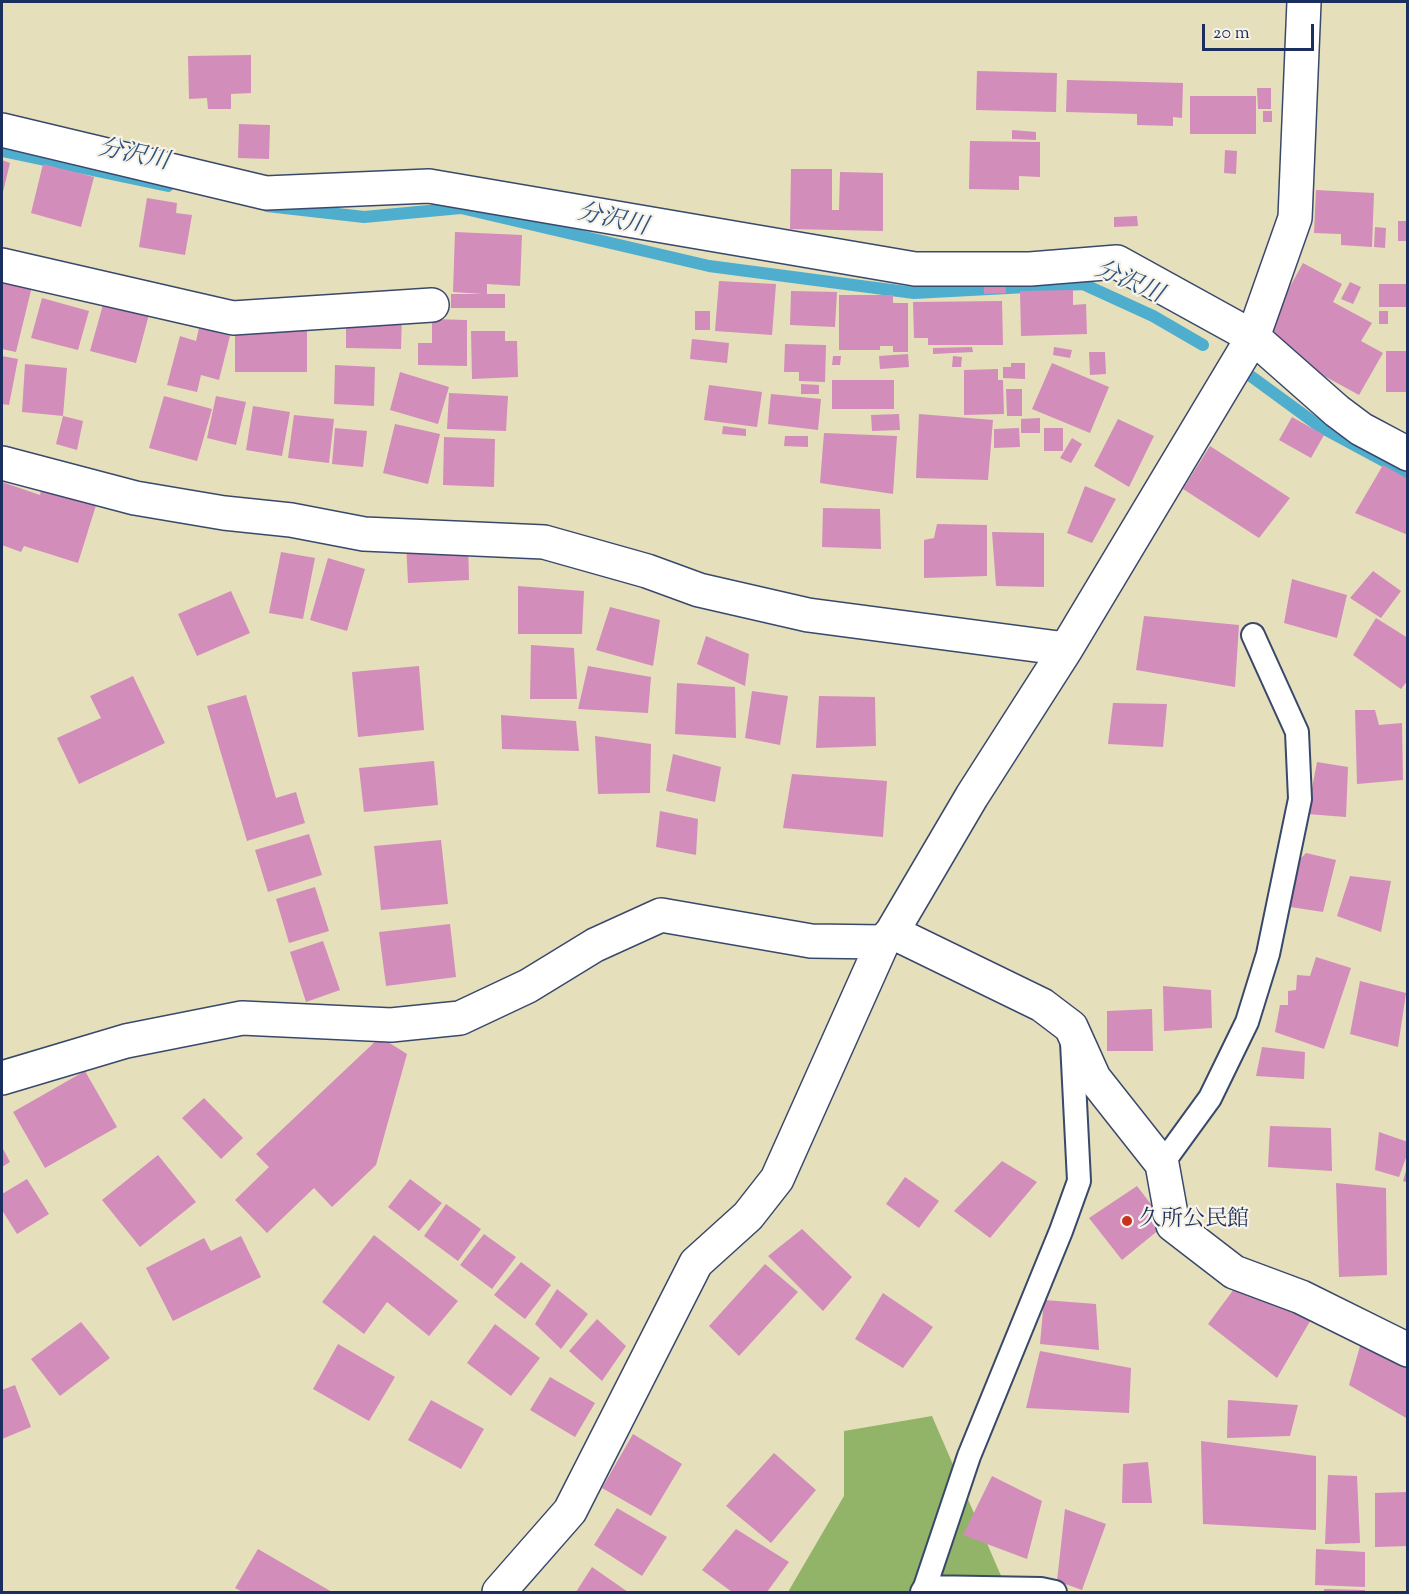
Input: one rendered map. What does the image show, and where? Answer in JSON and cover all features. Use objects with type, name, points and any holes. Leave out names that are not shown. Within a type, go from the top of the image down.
[{"type":"street","points":[[499,1593],[570,1511],[696,1263],[748,1216],[777,1179],[887,937],[972,796],[1066,649],[1253,337],[1294,218],[1304,2]]},
{"type":"street","points":[[2,130],[266,193],[429,186],[915,269],[1030,269],[1117,262],[1253,337],[1337,411],[1361,429],[1407,454]]},
{"type":"street","points":[[2,265],[233,318],[432,305]]},
{"type":"street","points":[[2,463],[135,498],[224,513],[291,520],[364,534],[544,542],[647,571],[699,590],[808,615],[1066,649]]},
{"type":"street","points":[[2,1078],[126,1041],[242,1018],[391,1025],[460,1018],[528,986],[595,945],[661,915],[811,941],[887,937],[1042,1005],[1071,1027],[1094,1078],[1162,1164],[1173,1225],[1181,1232],[1234,1272],[1301,1297],[1407,1350]]},
{"type":"lane","points":[[1162,1164],[1210,1098],[1247,1022],[1268,954],[1300,799],[1297,732],[1253,635]]},
{"type":"lane","points":[[1055,1593],[1041,1589],[923,1590],[969,1456],[1053,1253],[1079,1180],[1071,1027]]},
{"type":"green space","points":[[932,1416],[1008,1592],[788,1592],[844,1496],[844,1431]]},
{"type":"building","points":[[251,55],[251,93],[231,94],[231,109],[208,109],[207,98],[189,99],[188,56]]},
{"type":"building","points":[[977,71],[1057,73],[1056,112],[976,110]]},
{"type":"building","points":[[1067,80],[1183,83],[1182,118],[1173,117],[1173,126],[1137,125],[1137,114],[1066,112]]},
{"type":"building","points":[[1257,88],[1271,88],[1271,109],[1258,109]]},
{"type":"building","points":[[1190,96],[1256,96],[1256,134],[1190,134]]},
{"type":"building","points":[[1263,111],[1272,111],[1272,122],[1263,122]]},
{"type":"building","points":[[239,124],[270,125],[269,159],[238,158]]},
{"type":"building","points":[[1012,130],[1036,132],[1036,140],[1012,139]]},
{"type":"building","points":[[970,141],[1040,142],[1040,177],[1019,176],[1019,190],[969,189]]},
{"type":"building","points":[[1225,150],[1237,151],[1236,174],[1224,173]]},
{"type":"building","points":[[2,160],[10,163],[2,196]]},
{"type":"building","points":[[43,164],[94,177],[81,227],[31,213]]},
{"type":"building","points":[[791,169],[832,169],[832,210],[839,210],[840,172],[883,173],[883,231],[790,229]]},
{"type":"building","points":[[1316,190],[1374,193],[1372,247],[1341,245],[1341,234],[1314,233]]},
{"type":"building","points":[[147,198],[177,203],[176,213],[192,215],[185,255],[139,247]]},
{"type":"building","points":[[1137,216],[1138,226],[1114,227],[1114,217]]},
{"type":"building","points":[[1398,221],[1408,221],[1408,241],[1398,241]]},
{"type":"building","points":[[1375,227],[1386,228],[1385,248],[1374,247]]},
{"type":"building","points":[[455,232],[522,235],[520,286],[487,284],[487,294],[505,294],[505,308],[451,308],[451,294],[483,294],[453,292]]},
{"type":"building","points":[[1303,263],[1342,284],[1333,302],[1372,323],[1361,341],[1383,353],[1359,395],[1260,341]]},
{"type":"building","points":[[1005,264],[1006,293],[984,294],[983,265]]},
{"type":"building","points":[[2,269],[35,274],[16,352],[2,349]]},
{"type":"building","points":[[719,281],[776,284],[772,335],[715,331]]},
{"type":"building","points":[[1350,282],[1361,287],[1353,304],[1341,299]]},
{"type":"building","points":[[1379,284],[1408,284],[1408,307],[1379,307]]},
{"type":"building","points":[[1073,290],[1073,305],[1086,304],[1087,334],[1021,336],[1020,291]]},
{"type":"building","points":[[791,291],[837,292],[835,327],[790,325]]},
{"type":"building","points":[[106,294],[151,307],[136,363],[90,351]]},
{"type":"building","points":[[839,295],[893,295],[893,303],[908,303],[908,352],[893,352],[893,346],[880,346],[880,350],[839,350]]},
{"type":"building","points":[[42,298],[89,311],[78,350],[31,338]]},
{"type":"building","points":[[1002,301],[1003,345],[928,345],[928,338],[914,338],[913,302]]},
{"type":"building","points":[[695,311],[710,311],[710,330],[695,330]]},
{"type":"building","points":[[1379,311],[1388,311],[1388,324],[1379,324]]},
{"type":"building","points":[[346,314],[402,315],[401,349],[346,348]]},
{"type":"building","points":[[432,319],[467,320],[467,366],[418,365],[418,343],[432,343]]},
{"type":"building","points":[[307,320],[307,372],[235,372],[235,321]]},
{"type":"building","points":[[199,328],[230,336],[219,380],[201,375],[197,392],[167,385],[180,336],[196,341]]},
{"type":"building","points":[[471,331],[505,331],[505,341],[517,341],[518,377],[472,379]]},
{"type":"building","points":[[692,339],[729,343],[727,363],[690,359]]},
{"type":"building","points":[[785,344],[826,345],[825,382],[799,381],[799,372],[784,372]]},
{"type":"building","points":[[972,347],[973,352],[933,354],[933,348]]},
{"type":"building","points":[[1054,347],[1072,350],[1070,358],[1053,355]]},
{"type":"building","points":[[1386,351],[1408,351],[1408,392],[1386,392]]},
{"type":"building","points":[[1089,352],[1105,352],[1106,374],[1090,375]]},
{"type":"building","points":[[908,354],[909,367],[880,369],[879,356]]},
{"type":"building","points":[[2,356],[18,359],[9,405],[2,404]]},
{"type":"building","points":[[833,356],[841,356],[840,365],[832,365]]},
{"type":"building","points":[[953,356],[962,357],[961,367],[952,367]]},
{"type":"building","points":[[1011,363],[1025,363],[1025,379],[1003,378],[1003,367],[1011,367]]},
{"type":"building","points":[[1052,363],[1109,387],[1090,433],[1032,409]]},
{"type":"building","points":[[25,364],[67,368],[63,416],[22,412]]},
{"type":"building","points":[[335,365],[375,367],[374,406],[334,404]]},
{"type":"building","points":[[998,369],[998,380],[1003,380],[1004,414],[964,415],[964,370]]},
{"type":"building","points":[[400,372],[449,387],[438,424],[390,410]]},
{"type":"building","points":[[832,380],[894,380],[894,409],[832,409]]},
{"type":"building","points":[[801,384],[819,385],[819,394],[801,394]]},
{"type":"building","points":[[709,385],[762,392],[757,427],[704,420]]},
{"type":"building","points":[[1006,389],[1022,389],[1022,416],[1007,416]]},
{"type":"building","points":[[449,393],[508,396],[506,431],[447,429]]},
{"type":"building","points":[[771,394],[821,399],[818,430],[768,424]]},
{"type":"building","points":[[164,396],[212,409],[197,461],[149,448]]},
{"type":"building","points":[[216,396],[246,402],[236,445],[207,438]]},
{"type":"building","points":[[253,406],[290,412],[282,456],[246,450]]},
{"type":"building","points":[[899,414],[900,430],[872,431],[871,415]]},
{"type":"building","points":[[919,414],[993,420],[988,480],[916,478]]},
{"type":"building","points":[[294,415],[334,419],[329,463],[288,458]]},
{"type":"building","points":[[63,416],[83,421],[77,450],[56,444]]},
{"type":"building","points":[[1292,417],[1324,435],[1311,458],[1279,440]]},
{"type":"building","points":[[1040,418],[1040,433],[1021,433],[1021,419]]},
{"type":"building","points":[[1118,419],[1154,436],[1129,487],[1094,466]]},
{"type":"building","points":[[395,424],[440,434],[428,484],[383,473]]},
{"type":"building","points":[[723,426],[746,429],[746,436],[722,434]]},
{"type":"building","points":[[335,428],[367,431],[363,467],[332,464]]},
{"type":"building","points":[[1019,428],[1020,447],[994,448],[994,429]]},
{"type":"building","points":[[1044,428],[1063,428],[1063,451],[1044,451]]},
{"type":"building","points":[[824,433],[897,436],[893,494],[820,483]]},
{"type":"building","points":[[785,436],[808,436],[808,447],[784,446]]},
{"type":"building","points":[[444,437],[495,439],[494,487],[443,485]]},
{"type":"building","points":[[1072,438],[1082,444],[1071,463],[1060,458]]},
{"type":"building","points":[[1210,446],[1290,498],[1259,538],[1183,489]]},
{"type":"building","points":[[1383,465],[1408,479],[1408,535],[1355,513]]},
{"type":"building","points":[[2,482],[40,495],[42,485],[97,502],[78,563],[24,546],[21,552],[2,545]]},
{"type":"building","points":[[1085,486],[1116,499],[1092,543],[1067,533]]},
{"type":"building","points":[[823,508],[880,509],[881,549],[822,547]]},
{"type":"building","points":[[937,524],[987,525],[987,576],[924,578],[924,540],[934,538]]},
{"type":"building","points":[[992,532],[1044,533],[1044,587],[996,586]]},
{"type":"building","points":[[468,539],[469,580],[408,583],[406,542]]},
{"type":"building","points":[[281,552],[315,558],[303,619],[269,613]]},
{"type":"building","points":[[328,558],[365,569],[347,631],[310,620]]},
{"type":"building","points":[[1373,571],[1401,591],[1381,618],[1350,598]]},
{"type":"building","points":[[1292,579],[1347,595],[1337,638],[1284,623]]},
{"type":"building","points":[[518,586],[584,591],[582,634],[518,634]]},
{"type":"building","points":[[231,591],[250,633],[197,656],[178,614]]},
{"type":"building","points":[[610,607],[660,620],[653,666],[596,650]]},
{"type":"building","points":[[1144,616],[1239,625],[1235,687],[1136,670]]},
{"type":"building","points":[[1376,618],[1408,638],[1408,680],[1401,689],[1353,655]]},
{"type":"building","points":[[706,636],[749,654],[745,686],[697,664]]},
{"type":"building","points":[[531,645],[574,648],[577,699],[530,699]]},
{"type":"building","points":[[419,666],[424,730],[358,737],[352,672]]},
{"type":"building","points":[[588,666],[651,677],[648,713],[578,709]]},
{"type":"building","points":[[133,676],[165,743],[79,784],[57,738],[101,718],[90,696]]},
{"type":"building","points":[[677,683],[735,687],[736,738],[675,734]]},
{"type":"building","points":[[752,691],[788,696],[780,745],[745,738]]},
{"type":"building","points":[[246,695],[276,798],[296,792],[305,823],[247,841],[207,706]]},
{"type":"building","points":[[819,696],[875,697],[876,746],[816,748]]},
{"type":"building","points":[[1113,703],[1167,704],[1163,747],[1108,744]]},
{"type":"building","points":[[1355,710],[1375,710],[1379,725],[1402,723],[1403,780],[1357,784]]},
{"type":"building","points":[[501,715],[576,721],[579,751],[502,749]]},
{"type":"building","points":[[595,736],[651,744],[650,793],[598,794]]},
{"type":"building","points":[[673,754],[721,767],[715,802],[666,791]]},
{"type":"building","points":[[434,761],[438,805],[364,812],[359,768]]},
{"type":"building","points":[[1317,762],[1348,767],[1346,817],[1307,814]]},
{"type":"building","points":[[792,774],[887,781],[883,837],[783,828]]},
{"type":"building","points":[[660,811],[698,819],[696,855],[656,847]]},
{"type":"building","points":[[309,834],[322,875],[268,892],[255,850]]},
{"type":"building","points":[[441,840],[448,904],[381,910],[374,846]]},
{"type":"building","points":[[1306,853],[1336,860],[1323,912],[1284,906],[1285,875]]},
{"type":"building","points":[[1350,876],[1391,881],[1381,932],[1337,916]]},
{"type":"building","points":[[315,887],[329,931],[289,943],[276,899]]},
{"type":"building","points":[[450,924],[456,977],[386,986],[379,932]]},
{"type":"building","points":[[323,941],[340,990],[306,1002],[290,952]]},
{"type":"building","points":[[1316,957],[1351,968],[1324,1049],[1275,1032],[1280,1005],[1288,1005],[1288,991],[1296,990],[1297,975],[1310,976]]},
{"type":"building","points":[[1360,981],[1406,993],[1398,1047],[1350,1034]]},
{"type":"building","points":[[1163,986],[1211,990],[1212,1028],[1164,1031]]},
{"type":"building","points":[[1152,1009],[1153,1051],[1107,1051],[1107,1011]]},
{"type":"building","points":[[380,1037],[407,1054],[376,1165],[332,1207],[314,1188],[267,1233],[235,1200],[269,1167],[256,1154]]},
{"type":"building","points":[[1262,1047],[1305,1052],[1304,1079],[1256,1076]]},
{"type":"building","points":[[85,1071],[117,1127],[45,1168],[13,1112]]},
{"type":"building","points":[[204,1098],[243,1138],[221,1159],[182,1118]]},
{"type":"building","points":[[1270,1126],[1331,1128],[1332,1171],[1268,1167]]},
{"type":"building","points":[[1379,1132],[1408,1142],[1408,1152],[1399,1177],[1375,1170]]},
{"type":"building","points":[[2,1147],[10,1162],[2,1167]]},
{"type":"building","points":[[158,1155],[196,1202],[140,1247],[102,1200]]},
{"type":"building","points":[[1002,1161],[1037,1182],[990,1238],[954,1211]]},
{"type":"building","points":[[1408,1168],[1408,1183],[1403,1181]]},
{"type":"building","points":[[905,1177],[939,1201],[919,1228],[886,1204]]},
{"type":"building","points":[[27,1179],[49,1214],[17,1234],[2,1210],[2,1194]]},
{"type":"building","points":[[410,1179],[442,1203],[419,1231],[388,1207]]},
{"type":"building","points":[[1336,1183],[1386,1188],[1387,1275],[1339,1277]]},
{"type":"building","name":"久所公民館","points":[[1137,1186],[1166,1224],[1122,1260],[1089,1218]]},
{"type":"building","points":[[446,1204],[481,1229],[458,1261],[424,1236]]},
{"type":"building","points":[[802,1229],[852,1277],[823,1311],[768,1256]]},
{"type":"building","points":[[484,1234],[516,1257],[492,1289],[460,1265]]},
{"type":"building","points":[[374,1235],[458,1301],[429,1336],[387,1302],[364,1334],[322,1302]]},
{"type":"building","points":[[241,1236],[261,1277],[173,1321],[146,1268],[204,1238],[211,1251]]},
{"type":"building","points":[[521,1262],[551,1285],[525,1319],[494,1295]]},
{"type":"building","points":[[765,1264],[798,1292],[739,1356],[709,1326]]},
{"type":"building","points":[[557,1289],[588,1314],[561,1349],[535,1324]]},
{"type":"building","points":[[1234,1289],[1259,1300],[1265,1289],[1316,1311],[1277,1378],[1208,1324]]},
{"type":"building","points":[[883,1293],[933,1327],[903,1368],[855,1339]]},
{"type":"building","points":[[1044,1300],[1096,1304],[1099,1350],[1040,1344]]},
{"type":"building","points":[[597,1319],[626,1346],[602,1381],[569,1351]]},
{"type":"building","points":[[81,1322],[110,1358],[60,1396],[31,1359]]},
{"type":"building","points":[[495,1324],[540,1358],[511,1396],[467,1363]]},
{"type":"building","points":[[1362,1339],[1408,1356],[1408,1419],[1349,1385]]},
{"type":"building","points":[[338,1344],[395,1377],[369,1421],[313,1389]]},
{"type":"building","points":[[1040,1351],[1131,1368],[1129,1413],[1026,1408]]},
{"type":"building","points":[[550,1377],[595,1403],[575,1437],[530,1410]]},
{"type":"building","points":[[15,1385],[31,1427],[2,1439],[2,1390]]},
{"type":"building","points":[[431,1400],[484,1429],[461,1469],[408,1440]]},
{"type":"building","points":[[1228,1400],[1298,1405],[1290,1436],[1227,1438]]},
{"type":"building","points":[[633,1434],[682,1464],[651,1516],[602,1488]]},
{"type":"building","points":[[1201,1441],[1316,1456],[1316,1530],[1203,1524]]},
{"type":"building","points":[[774,1453],[816,1490],[771,1543],[726,1506]]},
{"type":"building","points":[[1148,1462],[1152,1503],[1122,1503],[1123,1464]]},
{"type":"building","points":[[1328,1475],[1357,1476],[1360,1543],[1325,1544]]},
{"type":"building","points":[[992,1476],[1042,1501],[1027,1559],[963,1535]]},
{"type":"building","points":[[1408,1492],[1408,1546],[1375,1547],[1375,1493]]},
{"type":"building","points":[[617,1508],[667,1537],[642,1576],[594,1545]]},
{"type":"building","points":[[1065,1509],[1106,1524],[1082,1590],[1057,1581]]},
{"type":"building","points":[[736,1529],[789,1562],[767,1592],[732,1592],[702,1570]]},
{"type":"building","points":[[258,1549],[332,1592],[243,1592],[235,1588]]},
{"type":"building","points":[[1316,1549],[1365,1552],[1365,1587],[1315,1585]]},
{"type":"building","points":[[592,1567],[628,1592],[576,1592]]},
{"type":"building","points":[[1324,1589],[1365,1590],[1365,1592],[1324,1592]]},
{"type":"waterway","name":"分沢川","points":[[2,151],[168,186]]},
{"type":"waterway","name":"分沢川","points":[[267,206],[364,217],[461,208],[709,266],[914,293],[1083,284],[1153,316],[1203,345]]},
{"type":"waterway","name":"分沢川","points":[[1252,377],[1319,426],[1408,474]]},
{"type":"place","name":"久所公民館","points":[[1127,1221]]}]
